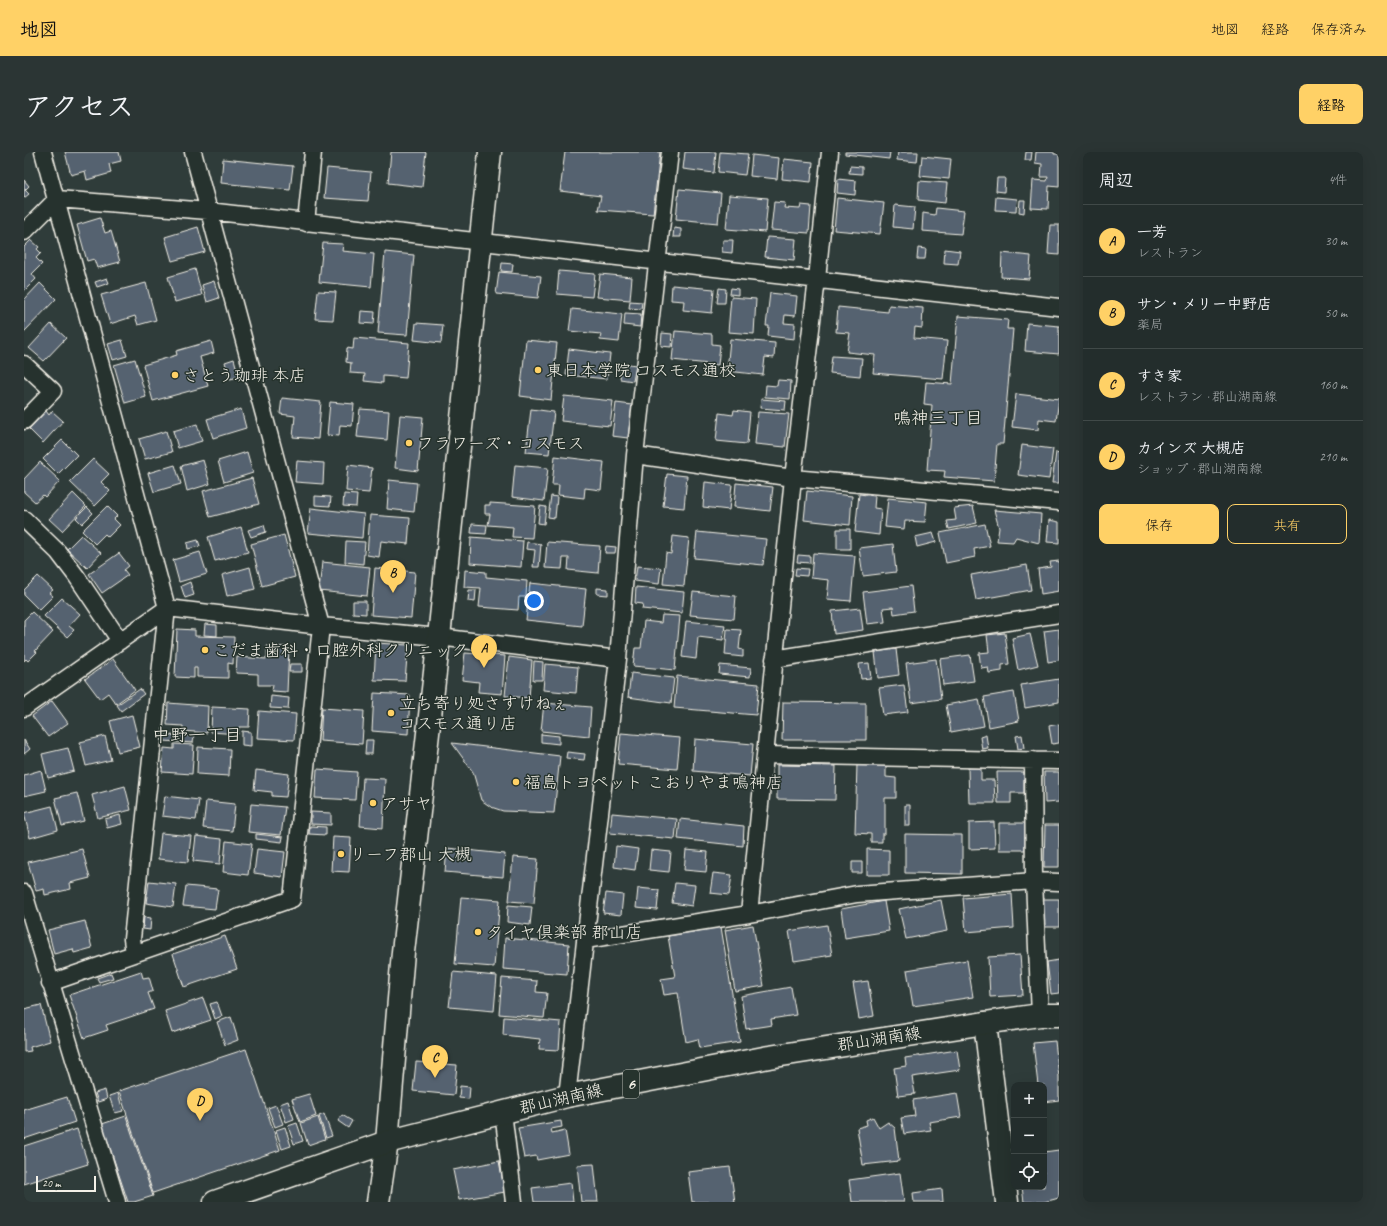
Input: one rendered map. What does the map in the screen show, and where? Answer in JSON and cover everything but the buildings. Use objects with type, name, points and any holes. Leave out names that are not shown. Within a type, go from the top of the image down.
[{"type":"street","points":[[43,152],[167,608],[132,939],[134,953]]},
{"type":"street","points":[[50,983],[292,899],[321,626],[193,152]]},
{"type":"street","points":[[306,223],[313,152]]},
{"type":"street","points":[[378,1202],[387,1142],[403,952],[439,637],[479,242],[490,152]]},
{"type":"street","points":[[567,1096],[618,659],[635,455],[659,262],[670,152]]},
{"type":"street","points":[[749,914],[793,478],[817,279],[830,152]]},
{"type":"street","points":[[24,232],[57,199],[208,211],[1059,307]]},
{"type":"street","points":[[24,364],[53,391],[24,421]]},
{"type":"street","points":[[635,455],[793,478],[1059,502]]},
{"type":"street","points":[[24,519],[58,552],[78,577],[120,641]]},
{"type":"street","points":[[24,708],[167,608],[321,626],[439,637],[618,659]]},
{"type":"street","points":[[774,659],[1059,614]]},
{"type":"street","points":[[765,755],[1059,760]]},
{"type":"street","points":[[1033,760],[1034,881],[1050,1015]]},
{"type":"street","points":[[585,940],[749,914],[857,894],[1034,881],[1059,882]]},
{"type":"street","points":[[24,893],[116,1202]]},
{"type":"street","name":"郡山湖南線","points":[[224,1200],[387,1142],[567,1096],[769,1056],[985,1023],[1050,1015]]},
{"type":"street","points":[[985,1023],[1007,1202]]},
{"type":"street","points":[[503,1112],[514,1202]]},
{"type":"place","name":"東日本学院 コスモス通校","points":[[538,370]]},
{"type":"place","name":"さとう珈琲 本店","points":[[175,375]]},
{"type":"place","name":"フラワーズ・コスモス","points":[[409,443]]},
{"type":"place","name":"サン・メリー中野店","points":[[393,593]]},
{"type":"place","name":"こだま歯科・口腔外科クリニック","points":[[205,650]]},
{"type":"place","name":"一芳","points":[[484,668]]},
{"type":"place","name":"立ち寄り処さすけねぇ コスモス通り店","points":[[391,713]]},
{"type":"place","name":"福島トヨペット こおりやま鳴神店","points":[[516,782]]},
{"type":"place","name":"アサヤ","points":[[373,803]]},
{"type":"place","name":"リーフ郡山 大槻","points":[[341,854]]},
{"type":"place","name":"タイヤ倶楽部 郡山店","points":[[478,932]]},
{"type":"place","name":"すき家","points":[[435,1078]]},
{"type":"place","name":"カインズ 大槻店","points":[[200,1121]]},
{"type":"district","name":"鳴神三丁目","points":[[938,418]]},
{"type":"district","name":"中野一丁目","points":[[197,735]]}]
